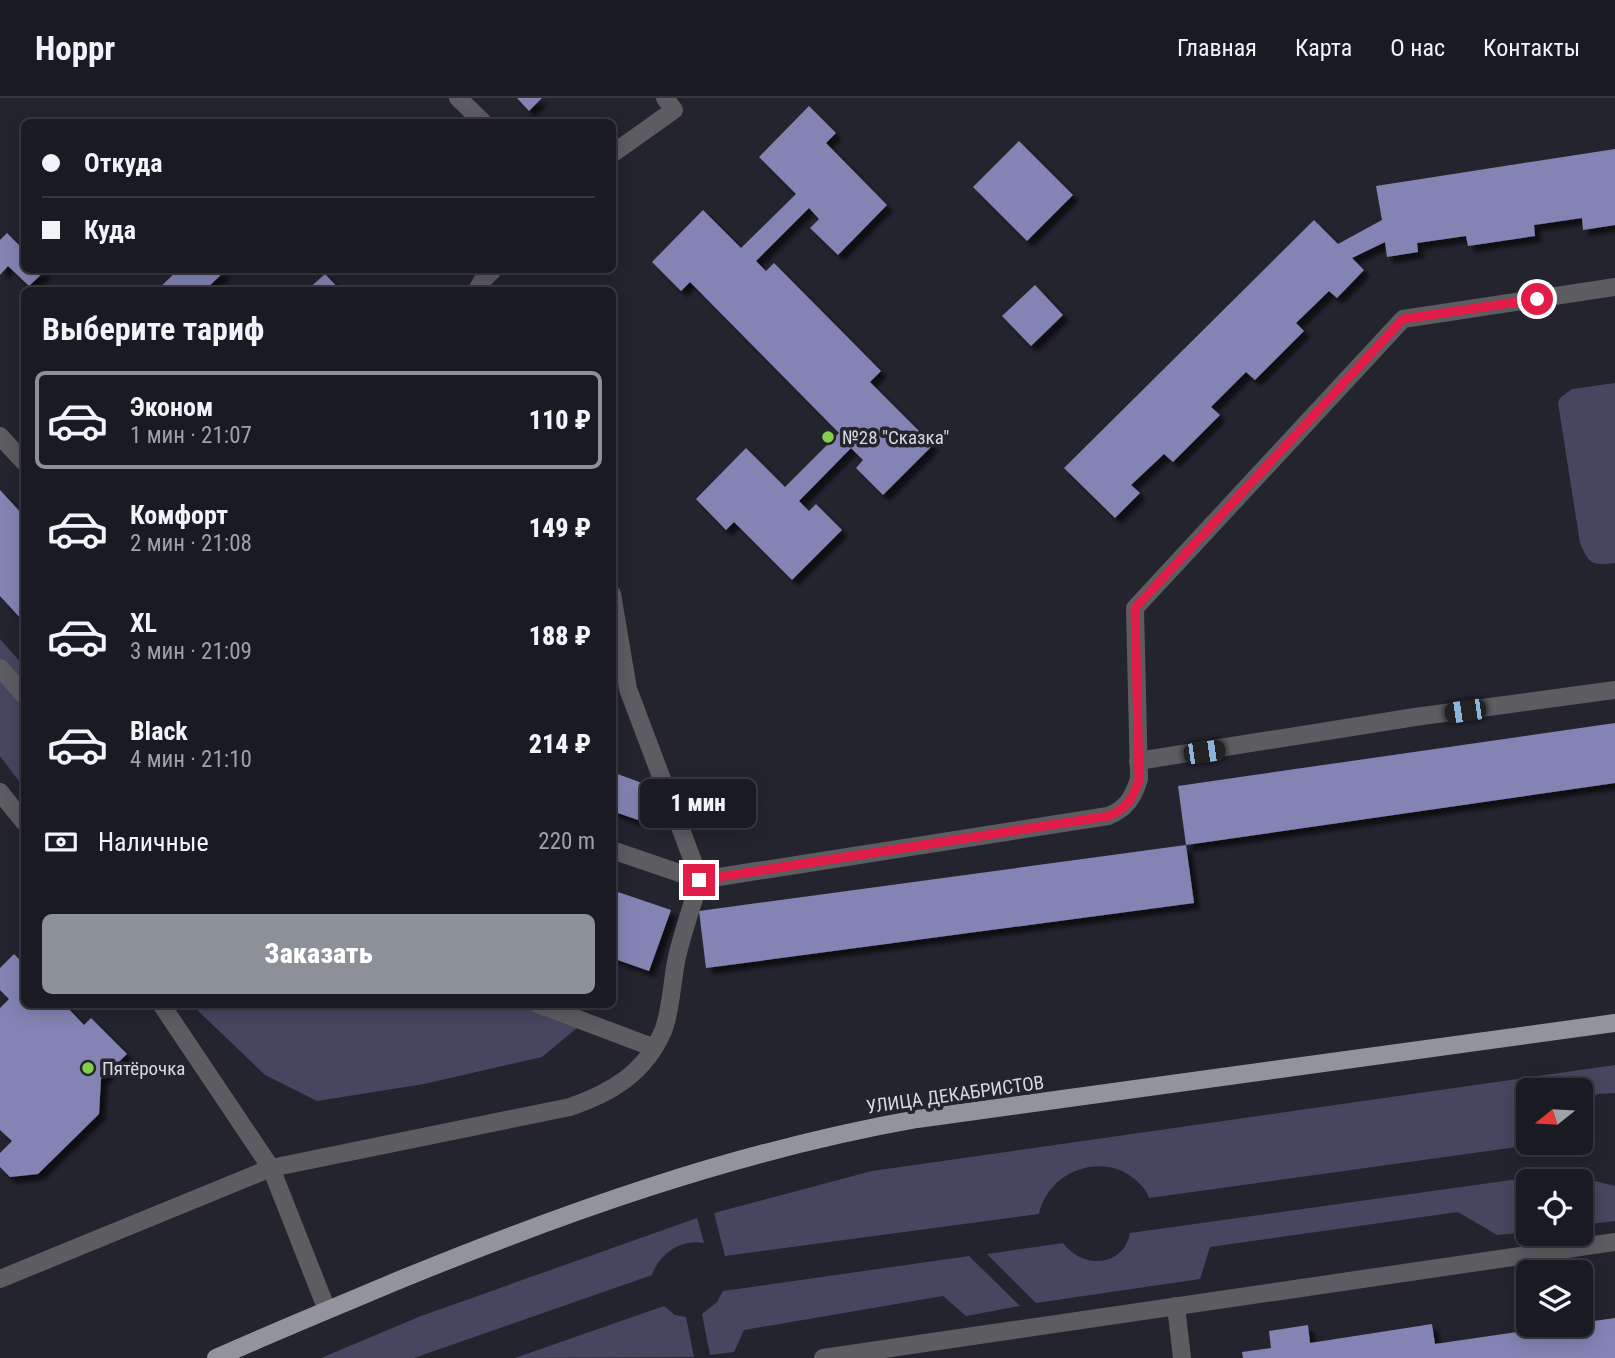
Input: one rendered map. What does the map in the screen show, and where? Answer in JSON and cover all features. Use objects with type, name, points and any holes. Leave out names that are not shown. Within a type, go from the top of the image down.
[{"type":"main road","name":"УЛИЦА ДЕКАБРИСТОВ","points":[[216,1358],[489,1243],[557,1218],[698,1171],[862,1129],[917,1119],[1615,1023]]},
{"type":"street","points":[[458,98],[480,119]]},
{"type":"street","points":[[616,151],[674,110],[665,98]]},
{"type":"street","points":[[479,287],[490,273]]},
{"type":"street","points":[[616,851],[699,880],[1108,816],[1121,811],[1133,797],[1139,779],[1135,608],[1403,319],[1615,287]]},
{"type":"street","points":[[0,436],[21,459]]},
{"type":"street","points":[[0,1279],[271,1168],[570,1107],[598,1097],[625,1082],[663,1030],[677,958],[699,880],[628,689],[616,618]]},
{"type":"street","points":[[0,668],[21,692]]},
{"type":"street","points":[[1138,761],[1415,717],[1615,690]]},
{"type":"street","points":[[0,792],[21,818]]},
{"type":"street","points":[[165,1008],[271,1168],[327,1310]]},
{"type":"street","points":[[549,1008],[652,1047]]},
{"type":"street","points":[[823,1358],[1615,1242]]},
{"type":"street","points":[[1176,1306],[1182,1358]]},
{"type":"shaded area","points":[[1615,383],[1615,563],[1596,564],[1589,559],[1580,543],[1558,403],[1560,398],[1572,389]]},
{"type":"shaded area","points":[[0,639],[21,663],[21,784],[0,756]]},
{"type":"shaded area","points":[[195,1008],[569,1008],[578,1027],[542,1057],[424,1084],[317,1101],[265,1075]]},
{"type":"shaded area","points":[[1615,1065],[1615,1093],[1593,1096],[1593,1078],[1524,1078]]},
{"type":"shaded area","points":[[1516,1079],[1516,1147],[1149,1198],[1139,1183],[1123,1172],[1109,1167],[1093,1166],[1065,1176],[1053,1186],[1044,1199],[1039,1214],[725,1256],[714,1213],[872,1171]]},
{"type":"shaded area","points":[[1516,1179],[1516,1233],[1497,1235],[1458,1212],[1210,1247],[1200,1279],[1036,1303],[987,1254],[1063,1243],[1080,1257],[1101,1261],[1119,1253],[1126,1245],[1130,1233]]},
{"type":"shaded area","points":[[1593,1179],[1615,1186],[1615,1221],[1593,1224]]},
{"type":"shaded area","points":[[697,1218],[704,1243],[687,1243],[672,1249],[660,1260],[652,1275],[414,1358],[321,1358],[421,1316]]},
{"type":"shaded area","points":[[969,1256],[1020,1306],[966,1316],[943,1296],[744,1330],[734,1352],[710,1355],[702,1314],[717,1302],[723,1291]]},
{"type":"shaded area","points":[[664,1306],[675,1315],[686,1317],[694,1357],[515,1358]]},
{"type":"building","points":[[517,98],[542,98],[529,111]]},
{"type":"building","points":[[809,106],[836,133],[826,143],[887,205],[838,255],[810,228],[819,219],[809,208],[756,261],[766,271],[774,263],[881,371],[870,382],[933,445],[883,495],[856,468],[863,460],[851,448],[799,501],[809,511],[816,504],[842,530],[792,580],[734,522],[726,530],[696,499],[746,448],[785,487],[839,433],[690,282],[681,291],[652,262],[703,210],[741,248],[796,194],[759,157]]},
{"type":"building","points":[[1019,141],[1073,195],[1027,241],[973,187]]},
{"type":"building","points":[[1615,149],[1615,225],[1583,230],[1582,218],[1534,225],[1535,236],[1468,246],[1466,236],[1417,243],[1418,252],[1387,257],[1385,242],[1352,258],[1364,270],[1337,298],[1329,291],[1296,323],[1304,331],[1255,380],[1246,372],[1211,407],[1220,415],[1173,462],[1164,454],[1131,485],[1140,493],[1115,518],[1064,468],[1314,220],[1338,244],[1382,220],[1376,186]]},
{"type":"building","points":[[7,233],[21,247],[21,273],[43,273],[29,286],[8,266],[0,275],[0,240]]},
{"type":"building","points":[[175,273],[223,273],[208,287],[160,287]]},
{"type":"building","points":[[325,274],[337,287],[310,287]]},
{"type":"building","points":[[1035,285],[1063,315],[1031,346],[1002,316]]},
{"type":"building","points":[[0,490],[21,513],[21,619],[0,596]]},
{"type":"building","points":[[1615,723],[1615,783],[1186,845],[1178,786]]},
{"type":"building","points":[[616,773],[653,787],[641,821],[616,812]]},
{"type":"building","points":[[1186,845],[1194,903],[706,968],[699,911]]},
{"type":"building","points":[[616,891],[671,910],[649,971],[616,959]]},
{"type":"building","points":[[14,954],[21,961],[21,1008],[68,1008],[84,1025],[91,1018],[127,1054],[101,1079],[99,1114],[38,1174],[10,1177],[0,1167],[0,1153],[12,1141],[0,1130],[0,1008],[9,999],[0,990],[0,968]]},
{"type":"building","points":[[1615,1318],[1615,1358],[1243,1358],[1242,1352],[1271,1348],[1269,1331],[1308,1325],[1310,1343],[1432,1324],[1435,1344],[1516,1332],[1516,1337],[1593,1337],[1593,1321]]},
{"type":"place","name":"№28 \"Сказка\"","points":[[828,437]]},
{"type":"place","name":"Пятёрочка","points":[[88,1068]]},
{"type":"route","points":[[699,880],[1108,816],[1121,811],[1133,797],[1139,779],[1135,608],[1403,319],[1537,299]]}]
